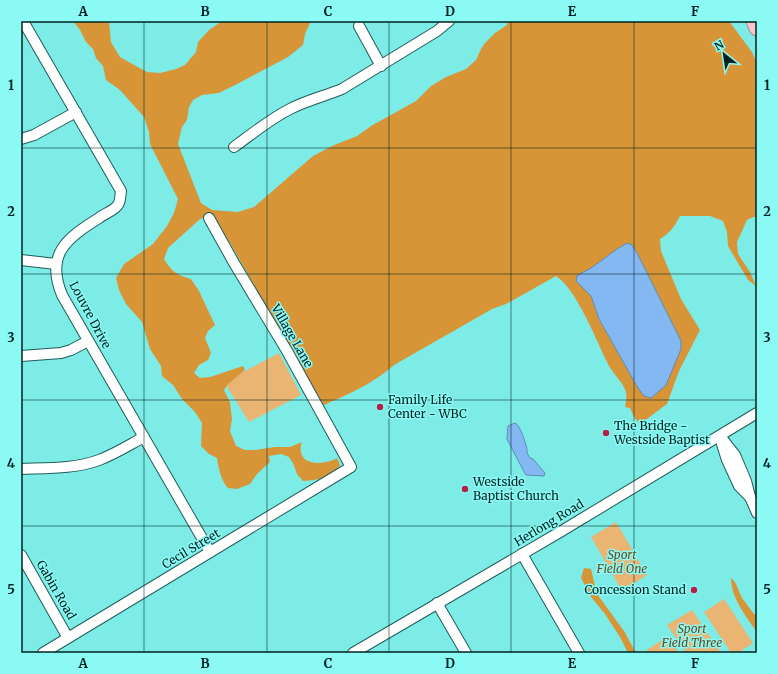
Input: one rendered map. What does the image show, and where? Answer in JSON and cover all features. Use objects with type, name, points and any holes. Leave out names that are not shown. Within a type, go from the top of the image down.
[{"type":"highway","points":[[754,21],[757,28]]},
{"type":"street","points":[[21,260],[56,264],[59,253],[73,235],[117,206],[120,199],[120,191],[117,183],[23,21]]},
{"type":"street","points":[[234,147],[278,115],[291,108],[342,88],[381,66],[437,31],[449,21]]},
{"type":"street","points":[[359,26],[381,66]]},
{"type":"street","points":[[21,140],[34,135],[76,112]]},
{"type":"street","name":"Village Lane","points":[[209,218],[287,351],[352,467]]},
{"type":"street","name":"Louvre Drive","points":[[56,264],[56,274],[62,295],[210,552]]},
{"type":"street","points":[[21,356],[61,353],[71,350],[88,341]]},
{"type":"street","name":"Herlong Road","points":[[353,653],[522,554],[757,413]]},
{"type":"street","points":[[720,436],[727,460],[739,486],[754,495],[757,513]]},
{"type":"street","points":[[21,469],[68,466],[93,462],[113,454],[144,437]]},
{"type":"street","name":"Cecil Street","points":[[44,653],[352,467]]},
{"type":"street","points":[[522,554],[579,653]]},
{"type":"street","name":"Gabin Road","points":[[21,555],[68,638]]},
{"type":"street","points":[[437,603],[466,653]]},
{"type":"green space","points":[[279,353],[301,395],[249,422],[224,382]]},
{"type":"green space","name":"Sport Field One","points":[[616,522],[647,575],[622,591],[591,537]]},
{"type":"green space","points":[[724,599],[753,643],[738,653],[731,653],[704,612]]},
{"type":"green space","name":"Sport Field Three","points":[[692,610],[721,653],[686,653],[667,625]]},
{"type":"green space","points":[[668,636],[679,653],[644,653],[644,652]]},
{"type":"shaded area","points":[[73,21],[109,21],[111,42],[120,57],[147,72],[160,73],[185,65],[196,52],[198,42],[209,30],[222,21],[311,21],[305,34],[303,45],[288,57],[219,93],[202,95],[193,100],[189,107],[187,120],[182,127],[178,144],[201,203],[212,210],[238,212],[254,207],[313,156],[332,146],[357,136],[371,126],[416,101],[431,86],[446,77],[466,69],[476,60],[485,43],[495,33],[507,25],[508,21],[729,21],[752,52],[757,63],[757,217],[747,220],[737,242],[738,254],[750,272],[756,286],[748,280],[728,246],[727,232],[723,221],[710,216],[680,216],[672,229],[660,239],[661,251],[681,299],[700,330],[679,371],[667,404],[640,424],[634,417],[630,408],[625,407],[625,388],[609,366],[579,304],[564,283],[556,276],[506,304],[492,309],[394,365],[361,388],[324,405],[316,394],[230,243],[214,219],[208,215],[199,220],[168,248],[164,259],[175,272],[191,279],[199,291],[215,325],[208,331],[205,338],[211,353],[208,360],[199,365],[194,373],[200,378],[210,377],[243,366],[245,370],[228,384],[224,390],[230,402],[232,419],[230,431],[236,446],[245,450],[255,450],[275,447],[290,447],[302,442],[301,451],[306,460],[322,463],[337,458],[340,465],[324,478],[303,481],[297,474],[289,457],[281,454],[269,456],[270,462],[257,474],[250,484],[237,489],[228,488],[221,474],[217,458],[209,454],[201,446],[202,423],[195,412],[182,399],[173,385],[162,376],[161,366],[150,349],[142,322],[126,304],[119,290],[116,278],[124,264],[153,244],[167,226],[174,213],[178,199],[150,144],[149,132],[144,117],[120,90],[106,80],[103,66],[96,58],[93,49],[86,42],[80,30]],"holes":[[[627,243],[632,245],[681,341],[666,385],[651,398],[638,388],[599,319],[591,296],[576,281],[582,273],[590,269],[617,249]]]},
{"type":"shaded area","points":[[584,568],[591,569],[597,594],[624,631],[636,653],[628,653],[620,637],[605,614],[591,597],[581,578]]},
{"type":"shaded area","points":[[731,578],[735,582],[742,598],[754,614],[757,614],[757,632],[736,600]]},
{"type":"water","points":[[627,243],[632,245],[637,253],[681,341],[681,349],[666,385],[651,398],[644,396],[638,388],[599,319],[591,296],[576,281],[577,276]]},
{"type":"water","points":[[515,423],[519,427],[522,434],[527,453],[545,473],[544,476],[526,475],[523,470],[507,439],[508,426]]},
{"type":"place","name":"Family Life Center - WBC","points":[[380,407]]},
{"type":"place","name":"The Bridge - Westside Baptist","points":[[606,433]]},
{"type":"place","name":"Westside Baptist Church","points":[[465,489]]},
{"type":"place","name":"Concession Stand","points":[[694,590]]}]
